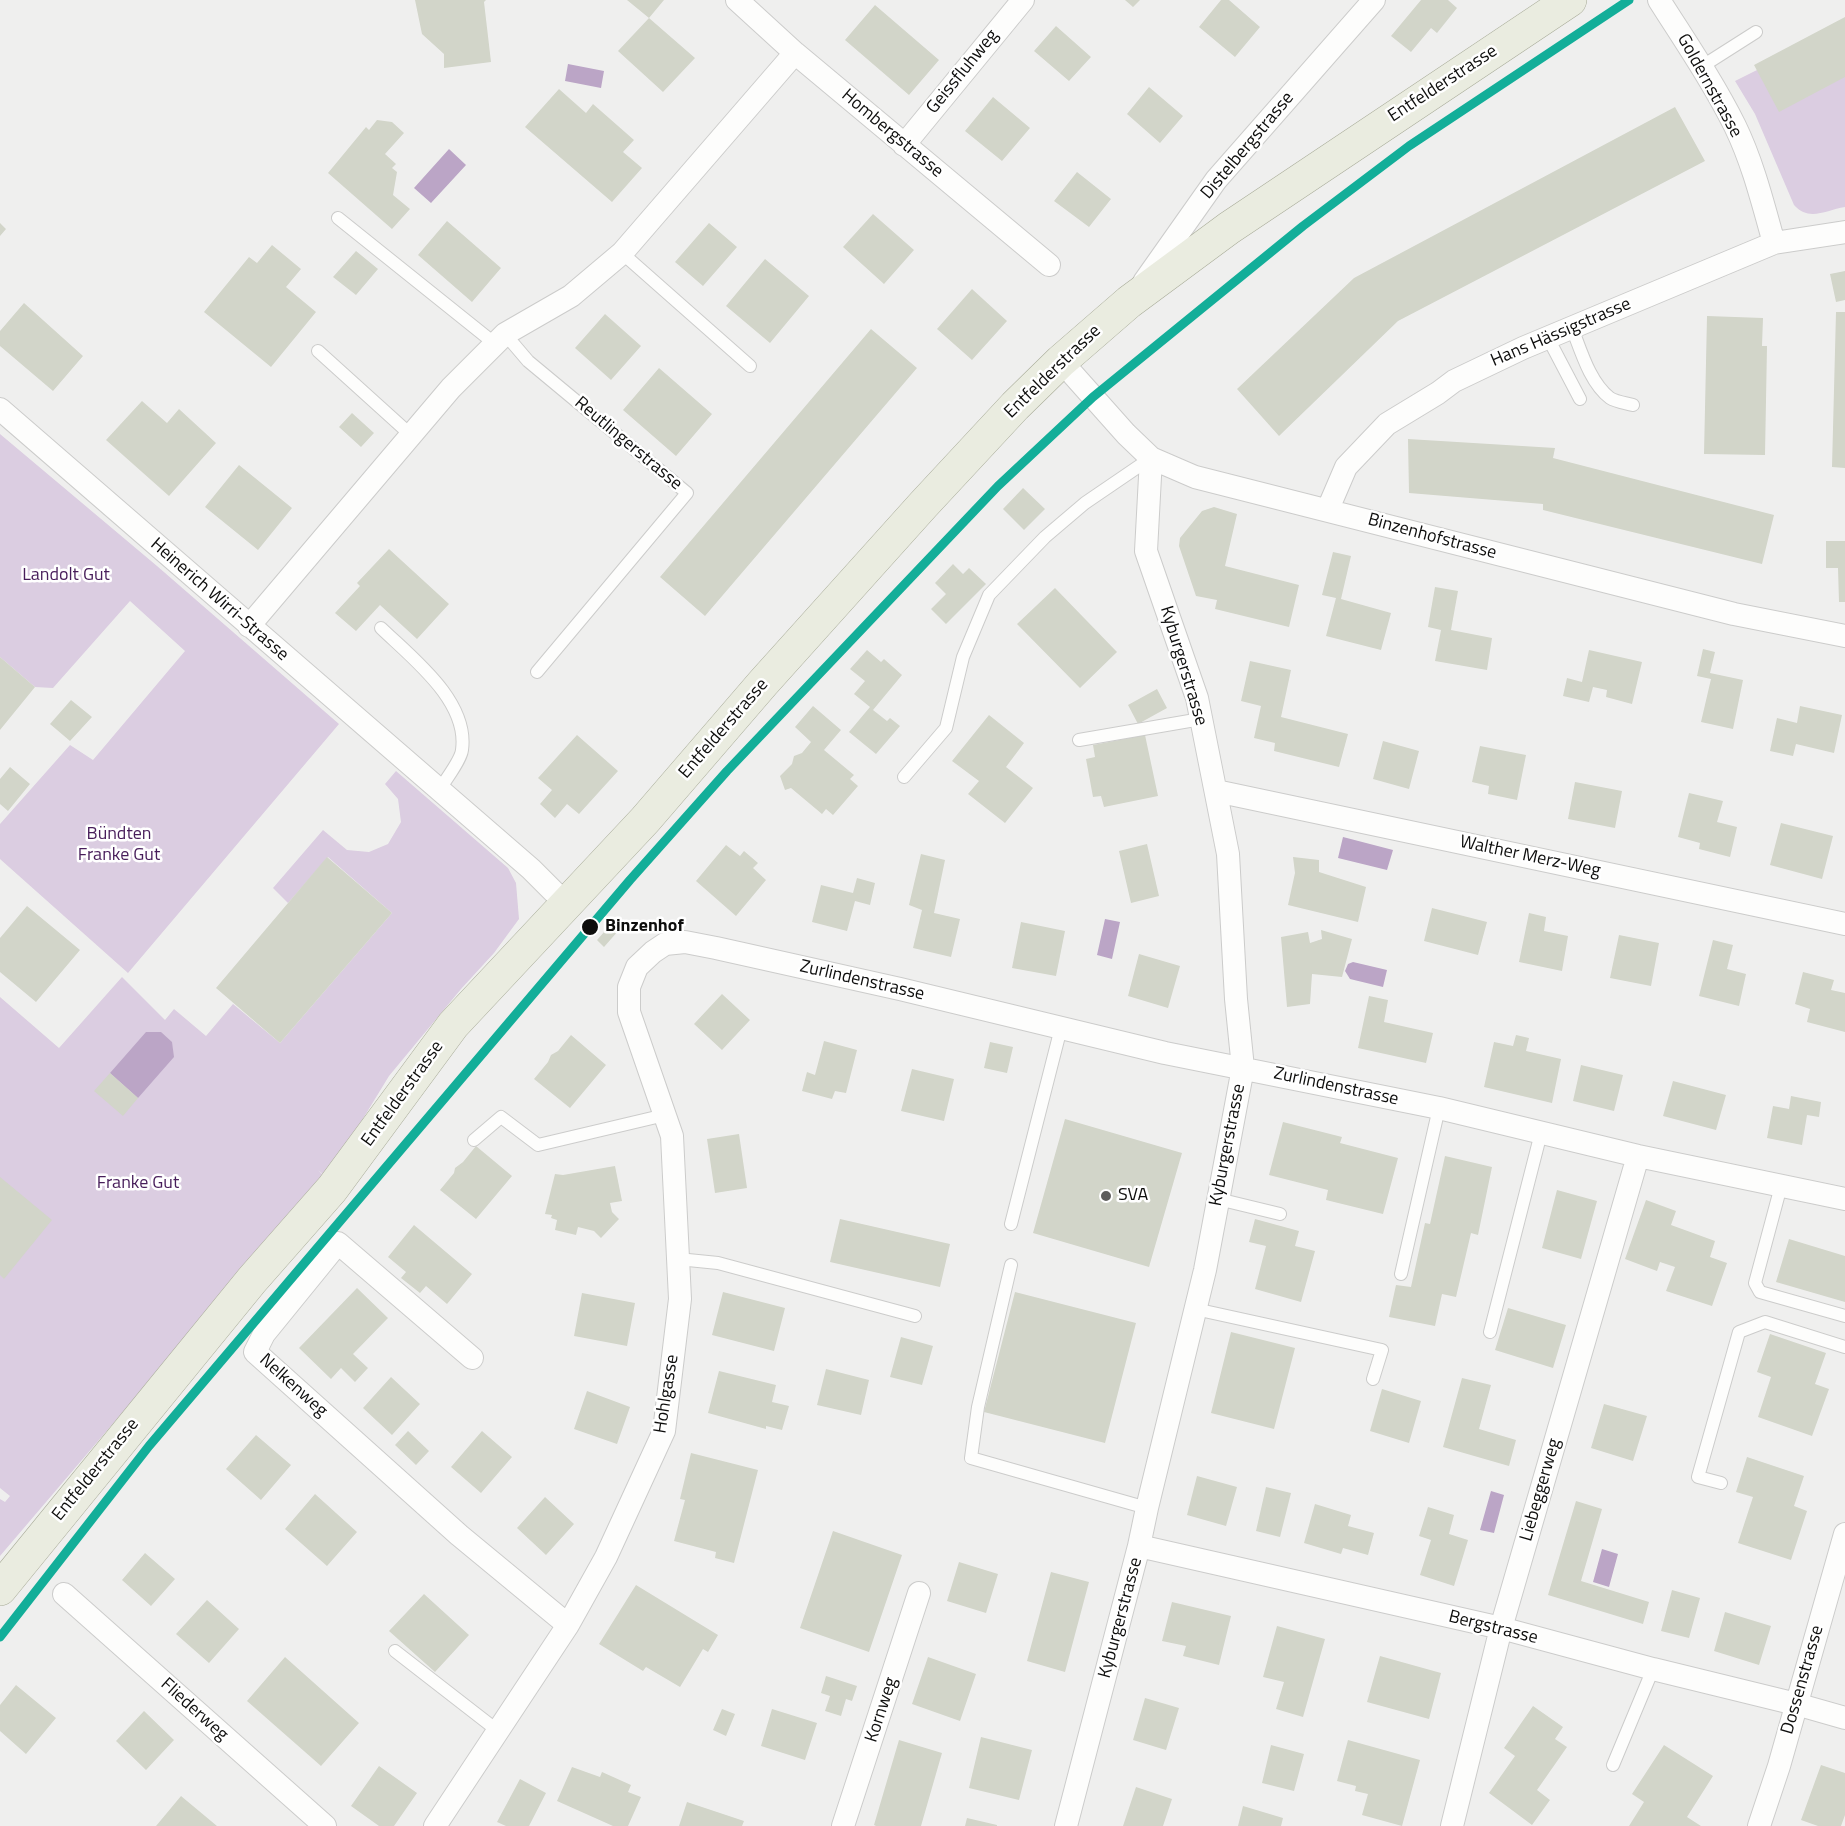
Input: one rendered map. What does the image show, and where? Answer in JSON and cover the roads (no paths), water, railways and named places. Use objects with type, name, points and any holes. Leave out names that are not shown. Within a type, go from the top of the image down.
[{"type":"main road","name":"Entfelderstrasse","points":[[0,1589],[245,1289],[332,1189],[453,1025],[645,820],[763,683],[1015,406],[1061,361],[1131,300],[1287,188],[1570,0]]},
{"type":"street","name":"Hombergstrasse","points":[[737,0],[795,53],[1049,265]]},
{"type":"street","name":"Geissfluhweg","points":[[904,145],[1023,0]]},
{"type":"street","name":"Distelbergstrasse","points":[[1131,300],[1216,180],[1374,0]]},
{"type":"street","name":"Goldernstrasse","points":[[1659,0],[1735,127],[1761,196],[1774,243]]},
{"type":"street","points":[[249,626],[451,388],[500,339],[571,296],[622,253],[795,53]]},
{"type":"street","name":"Hans Hässigstrasse","points":[[1328,509],[1346,466],[1387,424],[1454,381],[1548,338],[1774,243],[1845,232]]},
{"type":"street","name":"Binzenhofstrasse","points":[[1061,361],[1126,434],[1151,458],[1195,477],[1734,614],[1845,636]]},
{"type":"street","name":"Heinerich Wirri-Strasse","points":[[0,409],[531,869],[566,904]]},
{"type":"street","name":"Kyburgerstrasse","points":[[1066,1826],[1140,1546],[1147,1508],[1196,1309],[1243,1068],[1236,999],[1228,854],[1197,698],[1146,551],[1151,458]]},
{"type":"street","name":"Walther Merz-Weg","points":[[1216,791],[1845,924]]},
{"type":"street","name":"Zurlindenstrasse","points":[[652,952],[666,944],[684,942],[716,948],[1061,1028],[1439,1108],[1638,1156],[1845,1199]]},
{"type":"street","name":"Hohlgasse","points":[[435,1826],[568,1625],[606,1557],[664,1431],[680,1299],[672,1136],[629,1011],[629,987],[637,967],[652,952]]},
{"type":"street","name":"Liebeggerweg","points":[[1452,1826],[1500,1628],[1638,1156]]},
{"type":"street","name":"Nelkenweg","points":[[472,1358],[338,1243],[264,1334],[255,1352],[459,1535],[568,1625]]},
{"type":"street","name":"Dossenstrasse","points":[[1759,1826],[1845,1534]]},
{"type":"street","name":"Bergstrasse","points":[[1140,1546],[1500,1628],[1845,1718]]},
{"type":"street","name":"Kornweg","points":[[843,1826],[919,1593]]},
{"type":"street","name":"Fliederweg","points":[[64,1594],[325,1826]]},
{"type":"lane","points":[[1701,67],[1756,32]]},
{"type":"lane","name":"Reutlingerstrasse","points":[[338,218],[528,361],[687,493],[537,672]]},
{"type":"lane","points":[[622,253],[750,366]]},
{"type":"lane","points":[[1572,328],[1600,388],[1612,399],[1633,405]]},
{"type":"lane","points":[[1548,338],[1580,399]]},
{"type":"lane","points":[[318,351],[412,436]]},
{"type":"lane","points":[[904,777],[946,728],[963,657],[988,595],[1061,523],[1085,503],[1151,458]]},
{"type":"lane","points":[[381,628],[443,688],[460,722],[462,752],[439,790]]},
{"type":"lane","points":[[1079,740],[1201,719]]},
{"type":"lane","points":[[1011,1224],[1061,1028]]},
{"type":"lane","points":[[1401,1274],[1439,1108]]},
{"type":"lane","points":[[474,1140],[501,1117],[538,1145],[665,1115]]},
{"type":"lane","points":[[1490,1332],[1541,1133]]},
{"type":"lane","points":[[1781,1186],[1755,1283],[1760,1292],[1845,1316]]},
{"type":"lane","points":[[1218,1199],[1280,1214]]},
{"type":"lane","points":[[678,1259],[717,1263],[915,1316]]},
{"type":"lane","points":[[1011,1265],[978,1407],[971,1458],[1147,1508]]},
{"type":"lane","points":[[1196,1309],[1382,1350],[1373,1379]]},
{"type":"lane","points":[[1721,1483],[1698,1477],[1738,1332],[1765,1322],[1845,1347]]},
{"type":"lane","points":[[395,1651],[498,1731]]},
{"type":"lane","points":[[1613,1765],[1653,1669]]},
{"type":"place","name":"Binzenhof","points":[[590,927]]},
{"type":"place","name":"SVA","points":[[1106,1196]]},
{"type":"park label","name":"Landolt Gut","points":[[66,576]]},
{"type":"park label","name":"Bündten Franke Gut","points":[[119,845]]},
{"type":"park label","name":"Franke Gut","points":[[138,1184]]}]
